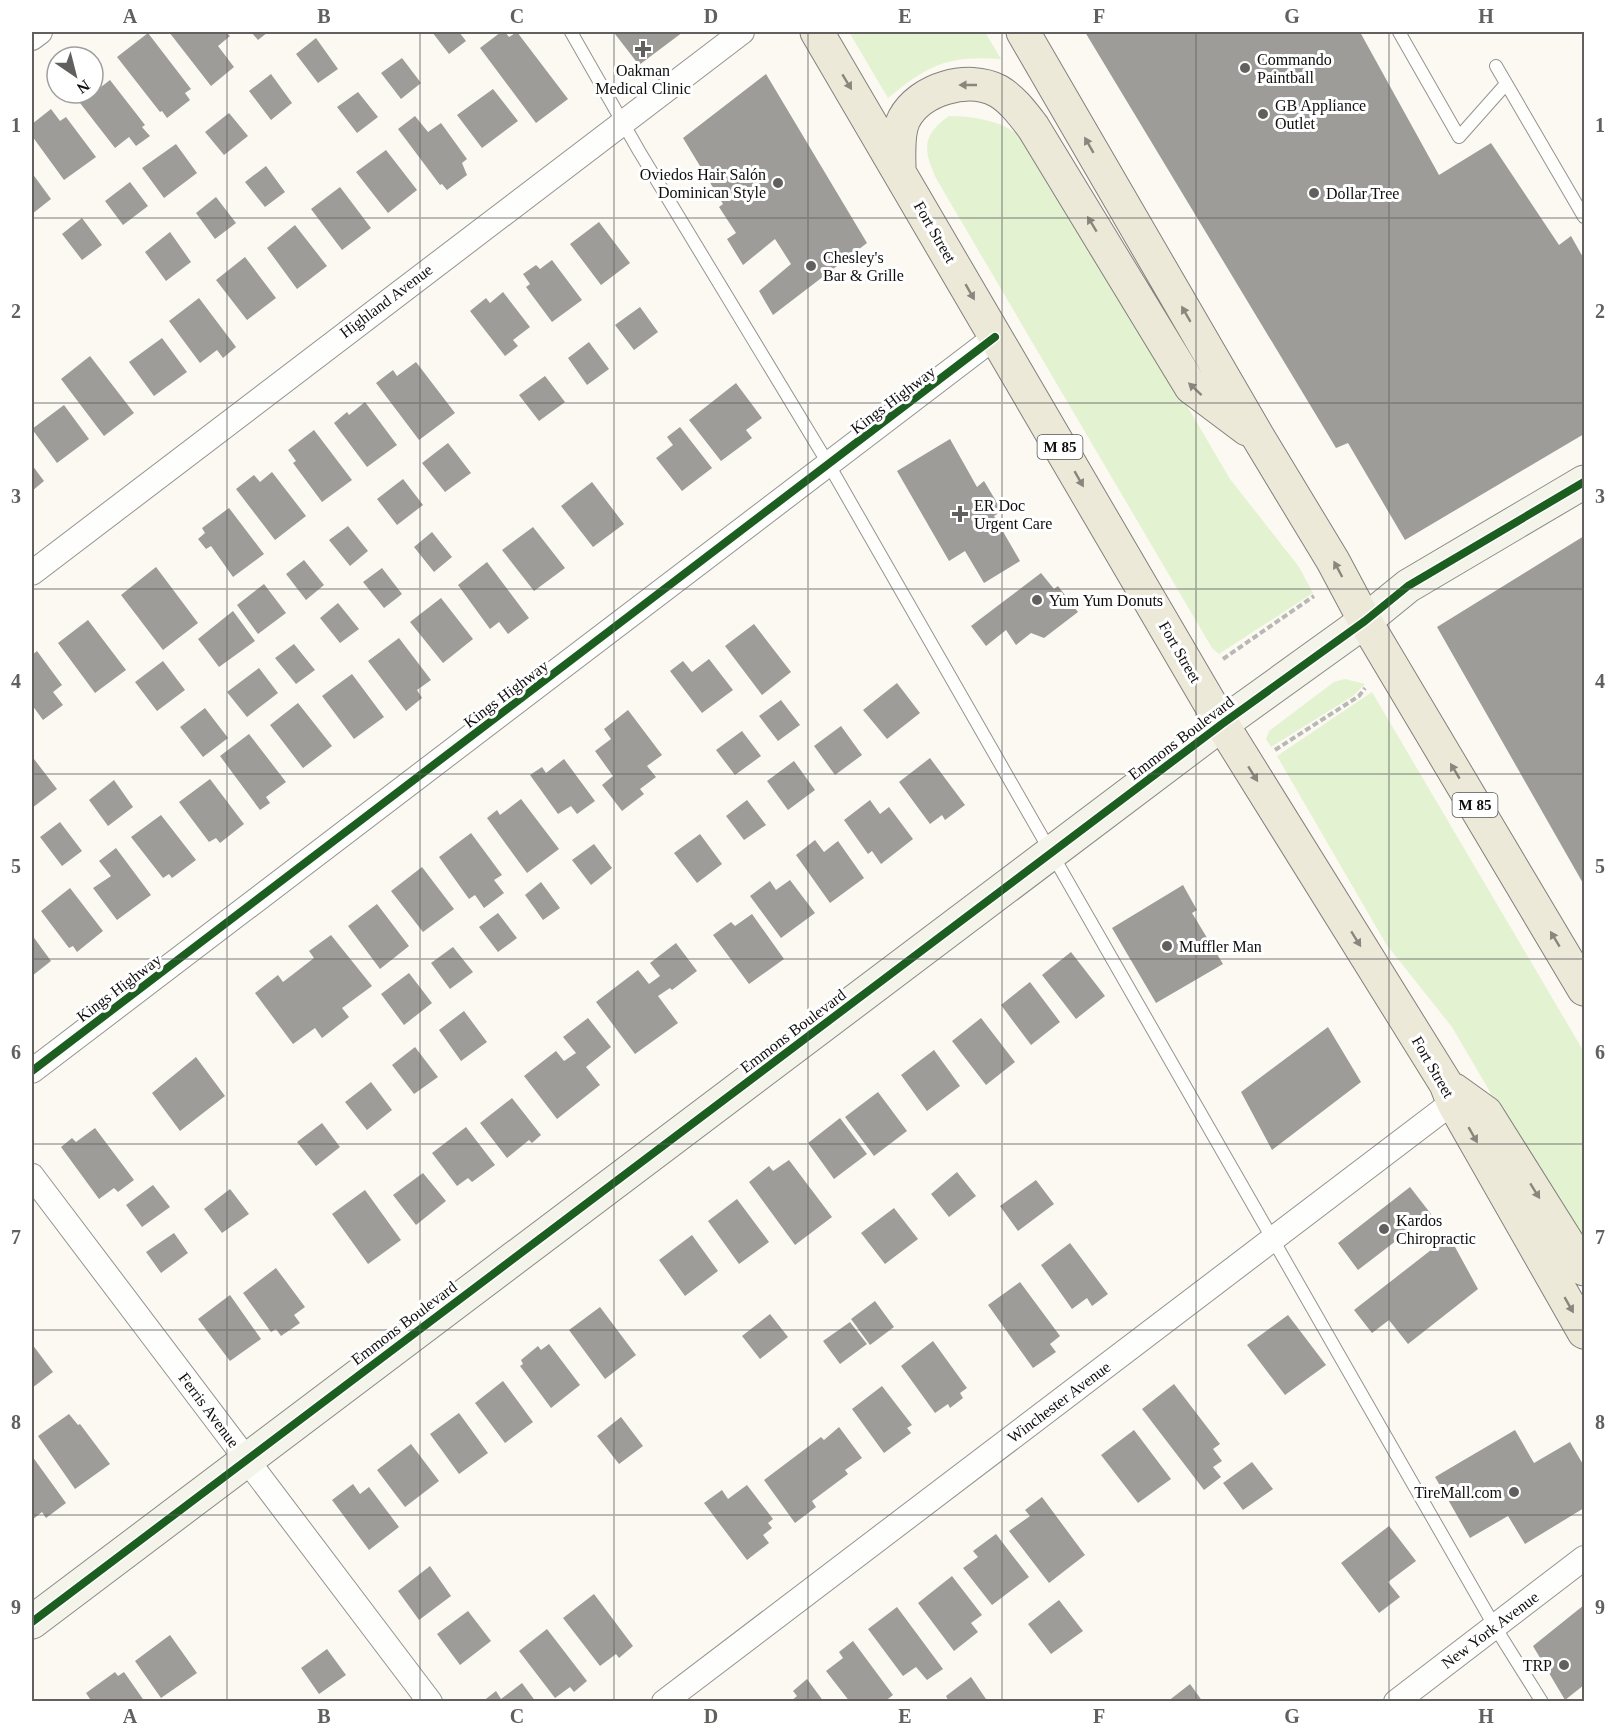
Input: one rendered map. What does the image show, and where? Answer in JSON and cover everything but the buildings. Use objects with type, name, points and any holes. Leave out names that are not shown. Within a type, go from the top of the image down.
[{"type":"main road","name":"Fort Street","points":[[817,32],[1222,724],[1449,1093],[1584,1332]]},
{"type":"main road","name":"M 85","points":[[1023,32],[1258,437],[1333,561],[1365,621],[1584,989]]},
{"type":"main road","points":[[899,169],[900,132],[904,118],[915,105],[930,94],[962,84],[983,86],[999,92],[1017,107],[1033,127],[1191,387],[1258,437]]},
{"type":"main road","points":[[1449,1093],[1486,1113],[1584,1269]]},
{"type":"street","points":[[32,38],[40,32]]},
{"type":"street","name":"Highland Avenue","points":[[32,573],[742,32]]},
{"type":"street","name":"Kings Highway","points":[[32,1071],[995,337]]},
{"type":"street","name":"Emmons Boulevard","points":[[32,1622],[246,1458],[1222,724],[1365,621],[1408,586],[1584,482]]},
{"type":"street","name":"Winchester Avenue","points":[[664,1701],[1274,1239],[1449,1093]]},
{"type":"street","name":"Ferris Avenue","points":[[32,1176],[430,1701]]},
{"type":"street","name":"New York Avenue","points":[[1396,1701],[1584,1558]]},
{"type":"lane","points":[[571,32],[645,161],[829,465],[1495,1626],[1542,1701]]},
{"type":"lane","points":[[1399,32],[1459,137],[1506,84]]},
{"type":"lane","points":[[1496,66],[1584,218]]},
{"type":"path","points":[[1223,659],[1315,596]]},
{"type":"path","points":[[1272,752],[1359,696],[1365,688]]},
{"type":"green space","points":[[849,32],[985,32],[1001,59],[967,59],[940,65],[915,77],[888,98]]},
{"type":"green space","points":[[949,116],[975,118],[1001,125],[1019,135],[1040,156],[1230,479],[1299,567],[1313,593],[1219,654],[1212,648],[937,180],[929,161],[927,145],[933,130]]},
{"type":"green space","points":[[1345,679],[1365,684],[1353,696],[1271,747],[1266,739],[1269,731],[1334,682]]},
{"type":"green space","points":[[1372,692],[1584,1052],[1584,1252],[1452,1027],[1386,944],[1277,756]]},
{"type":"cycle path","points":[[32,1071],[995,337]]},
{"type":"cycle path","points":[[32,1622],[1222,724],[1365,621],[1408,586],[1584,482]]},
{"type":"place","name":"Oakman Medical Clinic","points":[[643,49]]},
{"type":"place","name":"Commando Paintball","points":[[1245,68]]},
{"type":"place","name":"GB Appliance Outlet","points":[[1263,114]]},
{"type":"place","name":"Oviedos Hair Salón Dominican Style","points":[[778,183]]},
{"type":"place","name":"Dollar Tree","points":[[1314,193]]},
{"type":"place","name":"Chesley's Bar & Grille","points":[[811,266]]},
{"type":"place","name":"ER Doc Urgent Care","points":[[960,514]]},
{"type":"place","name":"Yum Yum Donuts","points":[[1037,600]]},
{"type":"place","name":"Muffler Man","points":[[1167,946]]},
{"type":"place","name":"Kardos Chiropractic","points":[[1384,1229]]},
{"type":"place","name":"TireMall.com","points":[[1514,1492]]},
{"type":"place","name":"TRP","points":[[1564,1665]]}]
